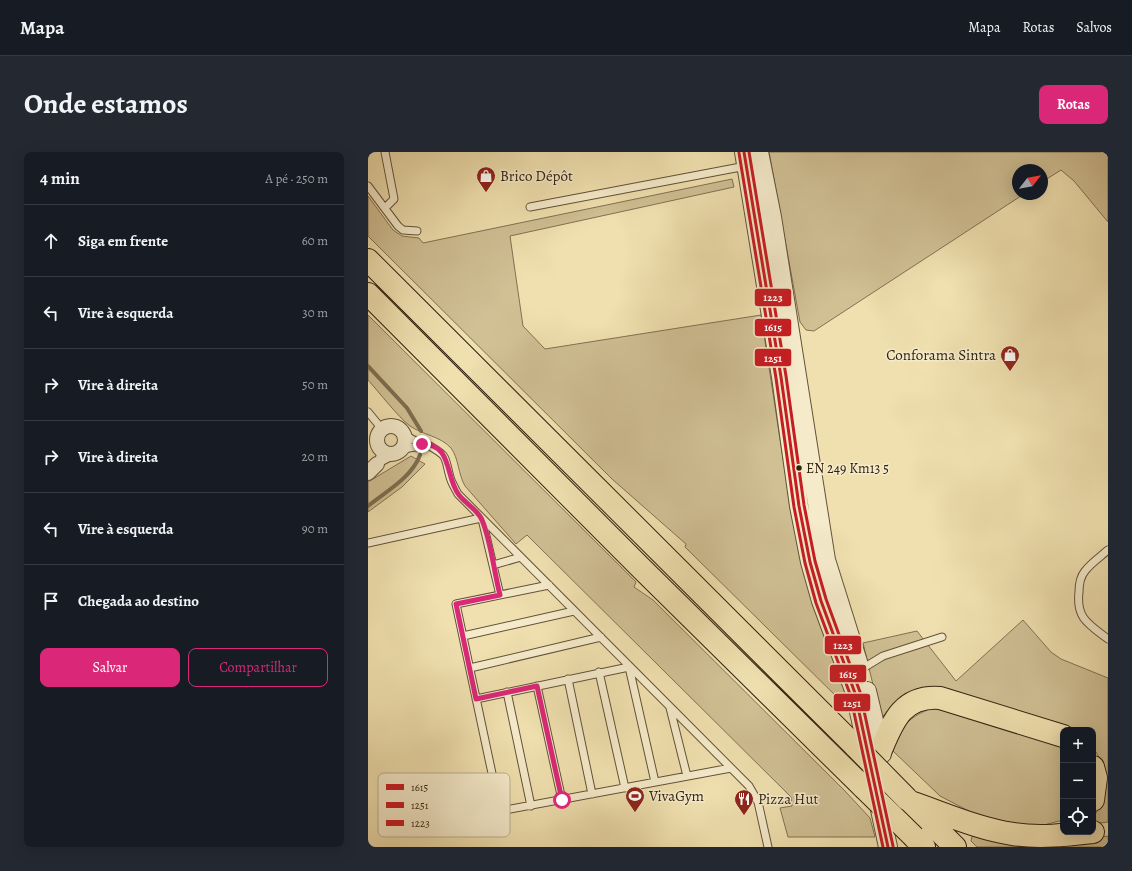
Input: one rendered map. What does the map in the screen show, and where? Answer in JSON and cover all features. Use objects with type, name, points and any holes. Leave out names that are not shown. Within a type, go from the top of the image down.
[{"type":"highway","points":[[368,260],[955,847]]},
{"type":"highway","points":[[368,294],[634,562],[864,788],[913,844]]},
{"type":"highway","points":[[881,750],[890,727],[900,712],[909,704],[930,698],[940,698],[1060,735]]},
{"type":"highway","points":[[908,800],[993,830],[1012,834],[1054,832]]},
{"type":"highway","points":[[1096,832],[1108,830]]},
{"type":"street","points":[[759,152],[772,217],[826,560],[878,731],[881,750],[913,844]]},
{"type":"street","points":[[745,159],[781,377],[800,513],[810,562],[822,601],[855,693],[888,847]]},
{"type":"street","points":[[389,426],[396,426],[402,430],[401,446],[388,454],[382,450],[377,440],[382,429],[389,426]]},
{"type":"lane","points":[[385,152],[394,199],[385,208]]},
{"type":"lane","points":[[530,207],[745,159]]},
{"type":"lane","points":[[368,186],[403,230],[417,231]]},
{"type":"lane","points":[[368,412],[382,429]]},
{"type":"lane","points":[[401,446],[422,444]]},
{"type":"lane","points":[[372,468],[401,446],[428,444],[441,452],[448,463],[450,477],[458,494],[731,768],[755,794],[768,847]]},
{"type":"lane","points":[[372,468],[382,450]]},
{"type":"lane","points":[[368,543],[481,518]]},
{"type":"lane","points":[[481,518],[500,595]]},
{"type":"lane","points":[[1108,550],[1084,571],[1081,578],[1078,605],[1080,614],[1088,624],[1108,639]]},
{"type":"lane","points":[[493,565],[521,557]]},
{"type":"lane","points":[[492,773],[456,604],[549,585]]},
{"type":"lane","points":[[463,636],[574,611]]},
{"type":"lane","points":[[470,668],[601,637]]},
{"type":"lane","points":[[860,670],[883,656],[942,637]]},
{"type":"lane","points":[[476,699],[599,672],[629,667]]},
{"type":"lane","points":[[629,667],[655,782]]},
{"type":"lane","points":[[599,672],[625,788]]},
{"type":"lane","points":[[568,679],[592,794]]},
{"type":"lane","points":[[537,686],[562,800]]},
{"type":"lane","points":[[507,692],[531,806]]},
{"type":"lane","points":[[670,708],[687,776]]},
{"type":"lane","points":[[510,809],[731,768]]},
{"type":"shaded area","points":[[769,152],[1108,152],[1108,222],[1074,181],[1061,170],[1048,178],[1048,164],[1012,164],[1012,200],[1015,200],[814,331],[806,330],[800,322]]},
{"type":"shaded area","points":[[732,179],[734,187],[510,236],[523,326],[545,349],[761,315],[791,511],[841,674],[848,708],[685,547],[686,544],[612,479],[368,236],[368,196],[393,230],[402,236],[419,238],[423,243]]},
{"type":"shaded area","points":[[368,315],[636,582],[634,587],[653,600],[845,791],[870,818],[875,837],[788,837],[780,808],[792,806],[791,797],[527,535],[516,544],[465,486],[456,457],[451,448],[437,438],[420,432],[405,422],[368,380]]},
{"type":"shaded area","points":[[411,456],[425,464],[402,487],[368,512],[368,482]]},
{"type":"shaded area","points":[[1023,620],[1051,652],[1061,659],[1108,678],[1108,822],[1096,824],[1096,813],[1103,801],[1104,766],[1096,752],[1096,727],[1060,727],[954,695],[889,710],[881,718],[863,643],[917,631],[956,681]]},
{"type":"shaded area","points":[[933,708],[945,708],[1060,746],[1060,821],[1044,825],[1006,824],[986,820],[940,796],[893,751],[898,735],[906,724],[925,711]]},
{"type":"shaded area","points":[[973,832],[1073,842],[1108,836],[1108,847],[977,847],[971,841]]},
{"type":"waterway","points":[[368,366],[407,408],[421,431]]},
{"type":"waterway","points":[[368,506],[405,477],[416,463],[420,455]]},
{"type":"transit line","name":"1615","points":[[744,152],[781,377],[799,506],[810,562],[821,601],[855,693],[888,847]]},
{"type":"transit line","name":"1223","points":[[749,152],[786,376],[804,505],[815,561],[826,599],[860,692],[893,846]]},
{"type":"transit line","name":"1251","points":[[739,153],[776,378],[794,507],[805,563],[816,603],[850,694],[883,847]]},
{"type":"place","name":"Brico Dépôt","points":[[486,193]]},
{"type":"place","name":"Conforama Sintra","points":[[1010,372]]},
{"type":"place","name":"EN 249 Km13 5","points":[[799,468]]},
{"type":"place","name":"VivaGym","points":[[635,813]]},
{"type":"place","name":"Pizza Hut","points":[[744,816]]},
{"type":"route","points":[[422,444],[428,444],[441,452],[448,463],[450,477],[458,494],[481,518],[500,595],[456,604],[476,699],[537,686],[562,800]]}]
